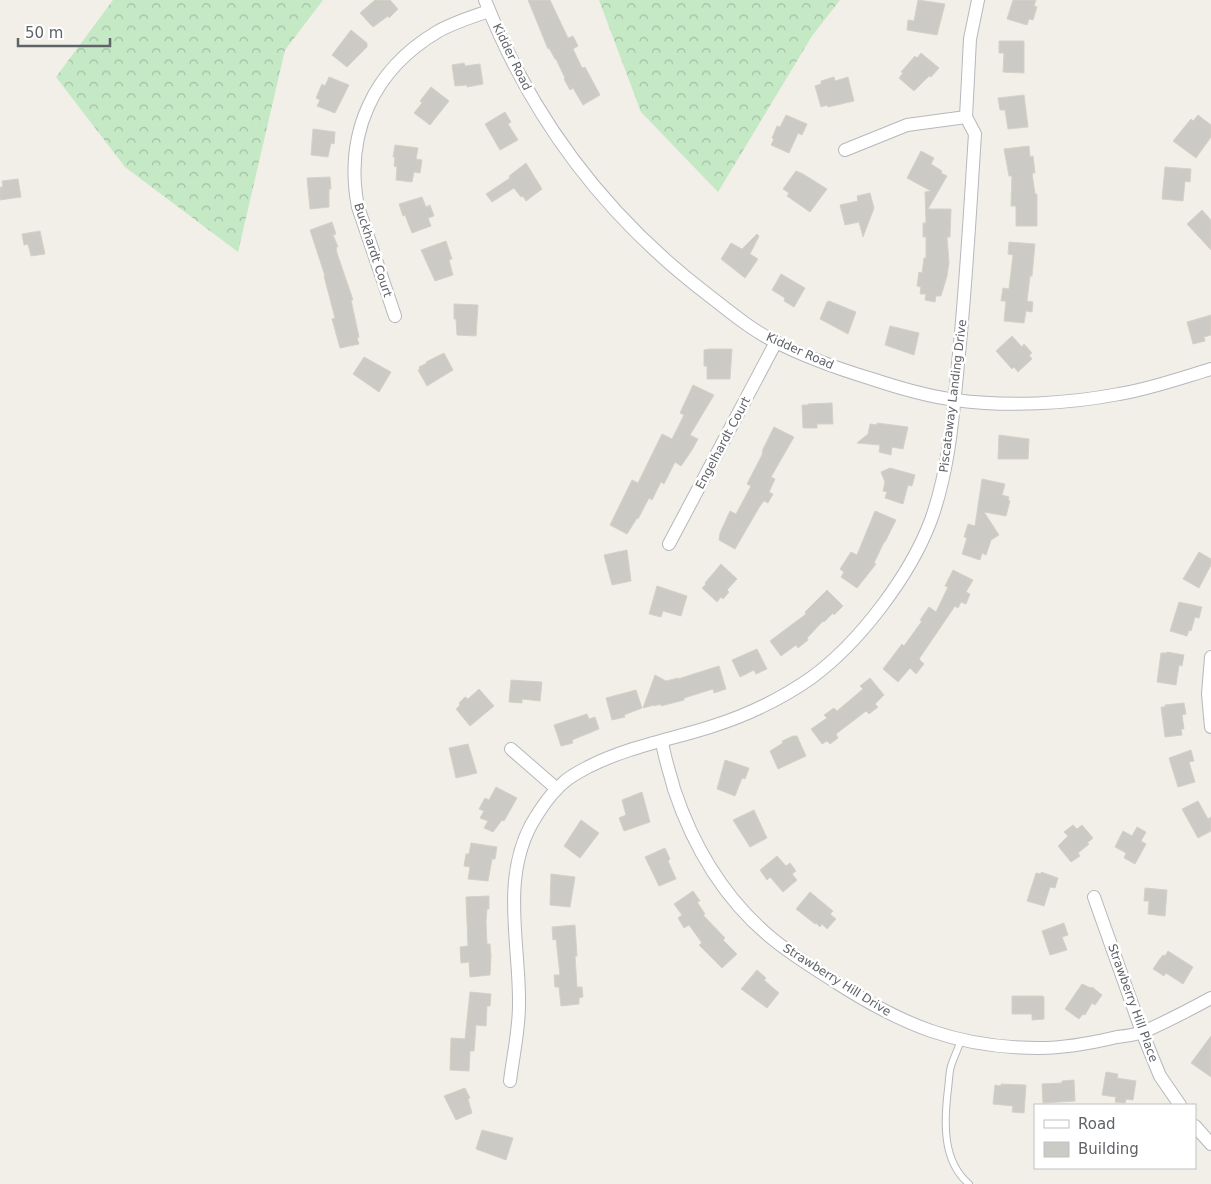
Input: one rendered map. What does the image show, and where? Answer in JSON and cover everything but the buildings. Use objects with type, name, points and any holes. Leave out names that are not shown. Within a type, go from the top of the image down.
[{"type":"street","name":"Piscataway Landing Drive","points":[[510,1081],[519,1007],[514,922],[515,879],[520,852],[531,826],[557,789],[565,781],[602,760],[644,744],[662,741],[730,720],[792,690],[813,676],[860,634],[900,580],[930,522],[945,469],[955,400],[975,134],[966,118],[970,38],[978,0]]},
{"type":"street","name":"Buckhardt Court","points":[[395,316],[358,207],[355,192],[355,156],[362,120],[366,108],[380,84],[412,48],[487,5]]},
{"type":"street","name":"Kidder Road","points":[[487,5],[517,71],[545,120],[578,167],[616,213],[677,271],[737,317],[776,342],[817,360],[898,388],[955,400],[987,403],[1061,402],[1093,399],[1121,394],[1211,369]]},
{"type":"street","points":[[845,150],[907,125],[966,118]]},
{"type":"street","name":"Engelhardt Court","points":[[669,544],[776,342]]},
{"type":"street","points":[[1211,657],[1208,694],[1211,727]]},
{"type":"street","name":"Strawberry Hill Drive","points":[[662,741],[680,807],[690,831],[715,876],[736,904],[785,950],[851,992],[915,1026],[961,1040],[991,1045],[1041,1048],[1081,1044],[1142,1032],[1211,998]]},
{"type":"street","points":[[511,749],[557,789]]},
{"type":"street","name":"Strawberry Hill Place","points":[[1094,897],[1142,1032],[1160,1076],[1179,1104]]},
{"type":"street","points":[[1196,1127],[1211,1144]]},
{"type":"lane","points":[[961,1040],[951,1067],[946,1107],[946,1137],[958,1173],[969,1184]]},
{"type":"green space","points":[[113,0],[323,0],[285,50],[238,252],[125,167],[56,77]]},
{"type":"green space","points":[[599,0],[840,0],[812,36],[718,192],[641,112]]}]
